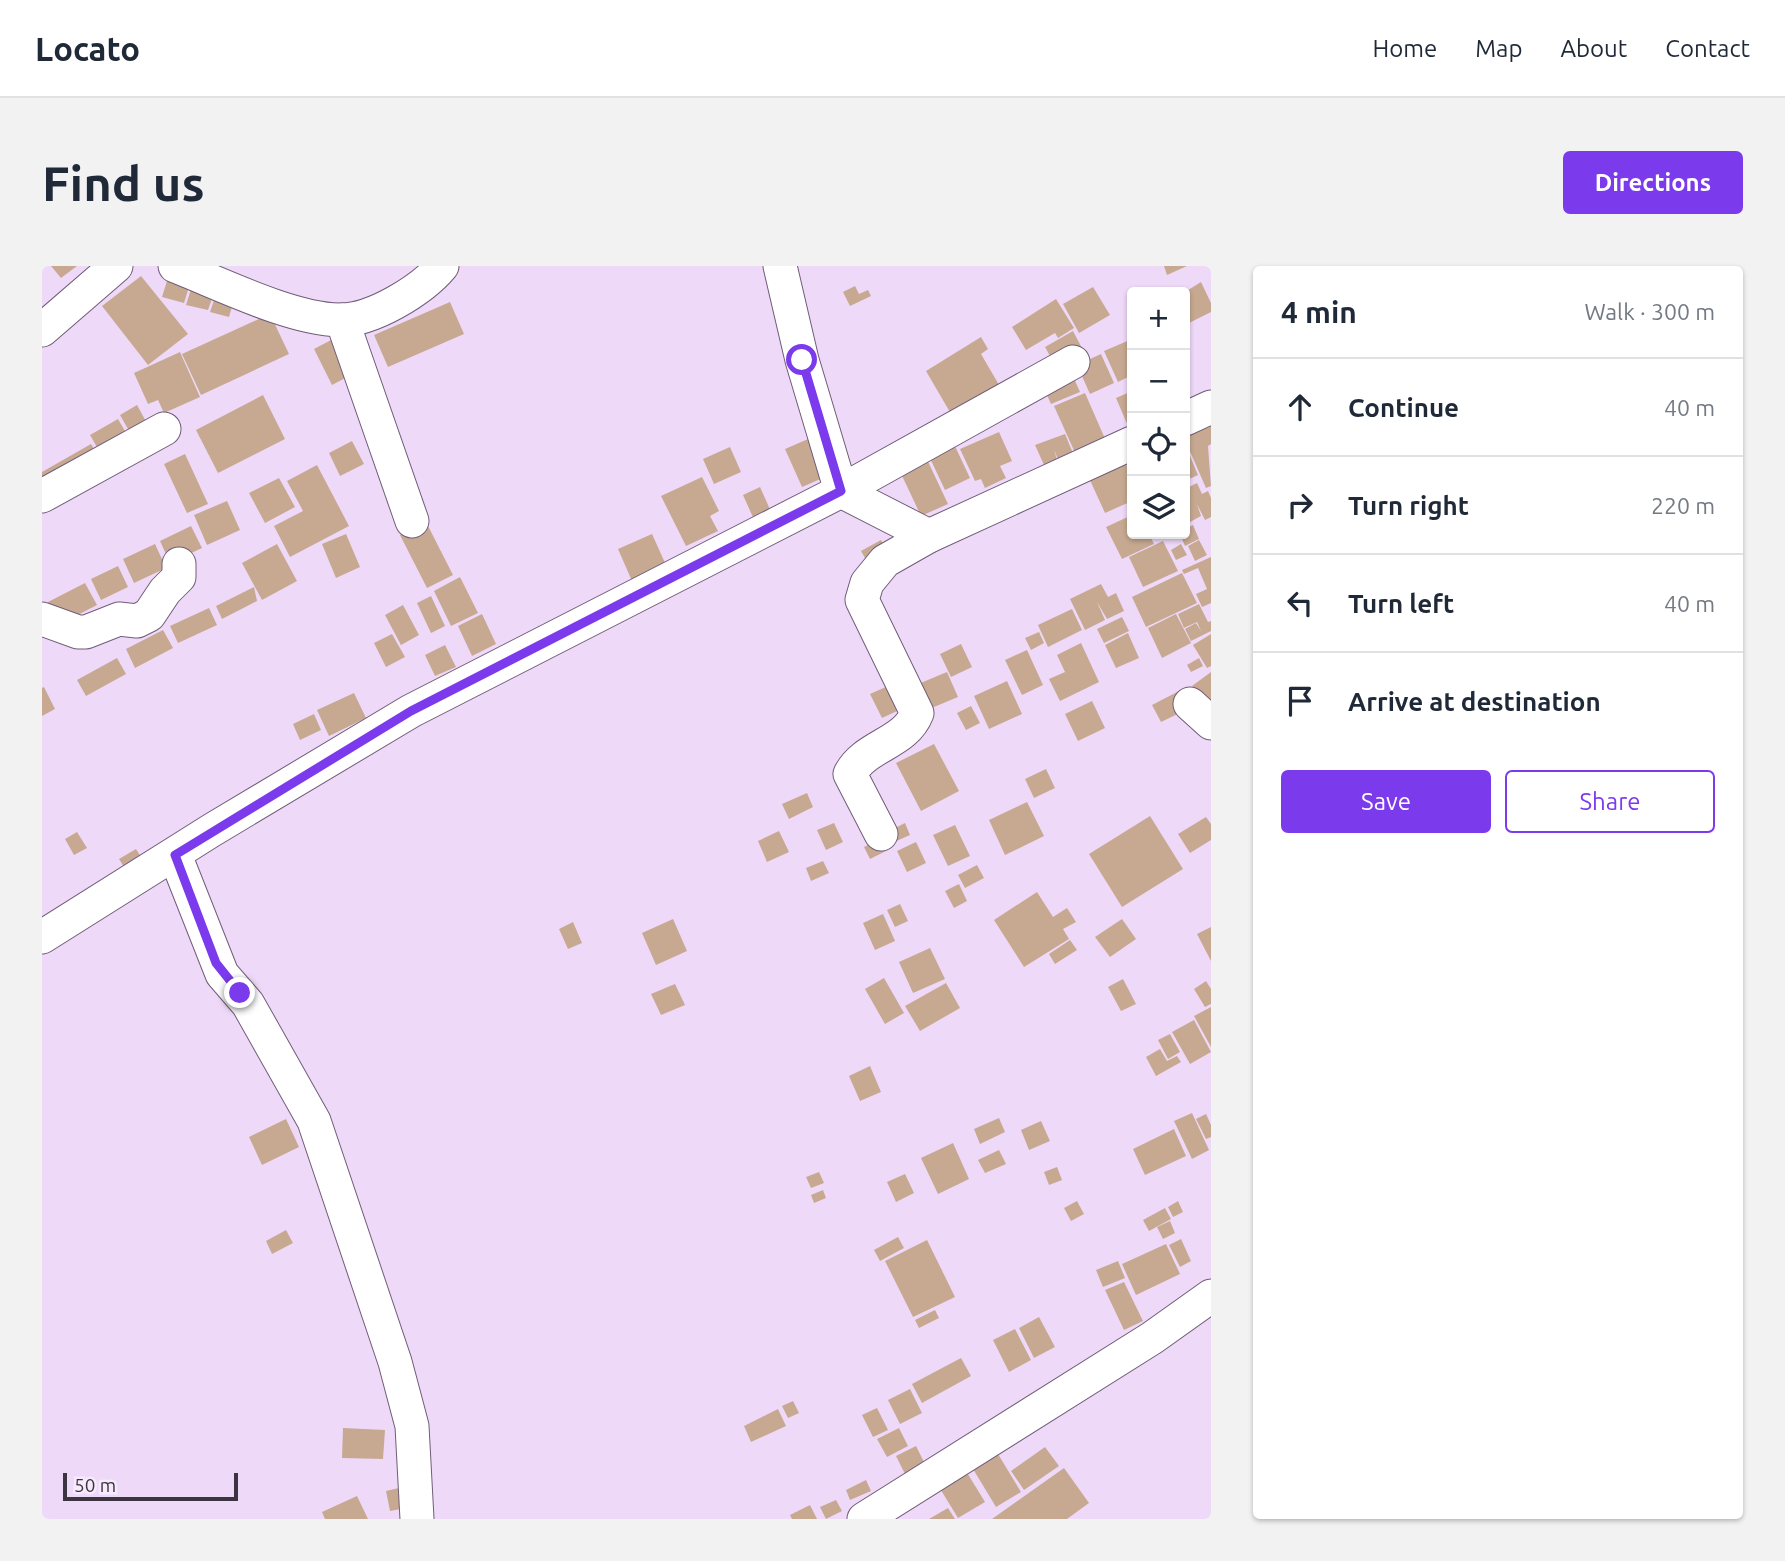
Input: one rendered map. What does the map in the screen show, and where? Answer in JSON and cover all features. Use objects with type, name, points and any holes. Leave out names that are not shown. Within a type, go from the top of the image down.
[{"type":"street","points":[[42,330],[116,266]]},
{"type":"street","points":[[175,266],[306,316],[342,320],[389,306],[427,284],[443,266]]},
{"type":"street","points":[[779,266],[802,360],[841,491],[929,536]]},
{"type":"street","points":[[342,320],[412,522]]},
{"type":"street","points":[[42,937],[411,711],[841,491],[1073,362]]},
{"type":"street","points":[[1190,417],[1211,407]]},
{"type":"street","points":[[42,496],[164,429]]},
{"type":"street","points":[[881,834],[850,774],[864,756],[912,725],[917,713],[862,600],[867,583],[885,561],[929,536],[1127,445]]},
{"type":"street","points":[[42,619],[78,632],[86,632],[119,619],[137,621],[149,615],[165,591],[178,578],[179,564]]},
{"type":"street","points":[[175,855],[222,974],[248,1004],[314,1121],[395,1362],[412,1426],[417,1519]]},
{"type":"street","points":[[864,1519],[903,1509],[1211,1296]]},
{"type":"building","points":[[51,266],[77,266],[61,278]]},
{"type":"building","points":[[1164,266],[1187,266],[1167,275]]},
{"type":"building","points":[[141,276],[188,334],[148,365],[102,306]]},
{"type":"building","points":[[167,281],[189,287],[184,303],[162,297]]},
{"type":"building","points":[[1201,282],[1211,303],[1211,312],[1190,322],[1190,289]]},
{"type":"building","points":[[855,286],[859,294],[868,290],[871,296],[850,306],[843,292]]},
{"type":"building","points":[[1093,287],[1110,315],[1079,333],[1063,304]]},
{"type":"building","points":[[191,289],[213,296],[208,310],[186,305]]},
{"type":"building","points":[[215,297],[233,303],[229,317],[210,312]]},
{"type":"building","points":[[1056,299],[1074,328],[1058,338],[1055,333],[1026,350],[1012,327]]},
{"type":"building","points":[[450,302],[464,334],[388,367],[374,335]]},
{"type":"building","points":[[270,314],[289,354],[201,395],[182,354]]},
{"type":"building","points":[[1073,331],[1083,350],[1055,365],[1045,347]]},
{"type":"building","points":[[981,337],[988,349],[981,354],[1002,390],[954,419],[926,371]]},
{"type":"building","points":[[333,339],[351,375],[332,385],[314,349]]},
{"type":"building","points":[[1127,341],[1127,378],[1118,382],[1104,351]]},
{"type":"building","points":[[180,352],[200,397],[164,413],[158,400],[148,404],[134,373]]},
{"type":"building","points":[[1101,354],[1114,383],[1090,394],[1077,365]]},
{"type":"building","points":[[1072,374],[1080,392],[1051,404],[1043,386]]},
{"type":"building","points":[[1085,393],[1106,441],[1076,455],[1054,406]]},
{"type":"building","points":[[1127,393],[1127,424],[1116,398]]},
{"type":"building","points":[[263,395],[285,439],[218,473],[196,430]]},
{"type":"building","points":[[137,405],[149,427],[132,436],[120,415]]},
{"type":"building","points":[[118,419],[129,438],[101,454],[90,435]]},
{"type":"building","points":[[1211,419],[1211,444],[1208,446],[1211,486],[1206,488],[1190,451],[1190,429]]},
{"type":"building","points":[[999,432],[1012,461],[1000,466],[1006,478],[985,488],[981,479],[975,481],[960,449]]},
{"type":"building","points":[[1065,434],[1075,458],[1060,465],[1054,449],[1057,460],[1044,465],[1035,445]]},
{"type":"building","points":[[815,436],[832,474],[802,487],[785,449]]},
{"type":"building","points":[[352,441],[364,464],[340,476],[329,453]]},
{"type":"building","points":[[953,442],[970,478],[945,490],[928,454]]},
{"type":"building","points":[[91,444],[99,457],[42,489],[42,472]]},
{"type":"building","points":[[730,447],[741,472],[714,484],[703,459]]},
{"type":"building","points":[[924,453],[948,504],[921,516],[897,465]]},
{"type":"building","points":[[185,454],[208,504],[187,513],[164,464]]},
{"type":"building","points":[[1190,456],[1198,475],[1190,479]]},
{"type":"building","points":[[1125,462],[1127,503],[1105,513],[1089,478]]},
{"type":"building","points":[[317,465],[349,526],[290,557],[274,526],[303,511],[287,481]]},
{"type":"building","points":[[702,477],[719,511],[710,516],[718,531],[686,546],[661,496]]},
{"type":"building","points":[[279,478],[295,507],[265,523],[249,493]]},
{"type":"building","points":[[1197,483],[1202,494],[1208,491],[1211,498],[1211,517],[1205,520],[1197,504],[1201,516],[1190,522],[1190,486]]},
{"type":"building","points":[[760,487],[773,516],[756,524],[743,495]]},
{"type":"building","points":[[227,501],[240,530],[207,545],[194,515]]},
{"type":"building","points":[[1127,517],[1127,539],[1152,539],[1154,544],[1122,559],[1106,527]]},
{"type":"building","points":[[426,522],[453,575],[427,588],[400,535]]},
{"type":"building","points":[[1193,525],[1199,539],[1185,546],[1182,539],[1190,539],[1190,526]]},
{"type":"building","points":[[191,526],[202,548],[170,563],[160,541]]},
{"type":"building","points":[[346,534],[360,567],[336,578],[322,544]]},
{"type":"building","points":[[652,534],[666,565],[632,581],[618,549]]},
{"type":"building","points":[[881,540],[889,554],[869,565],[861,551]]},
{"type":"building","points":[[1199,540],[1207,555],[1195,561],[1188,546]]},
{"type":"building","points":[[1163,541],[1178,571],[1143,587],[1129,557]]},
{"type":"building","points":[[155,544],[166,568],[134,583],[123,559]]},
{"type":"building","points":[[277,544],[297,581],[262,600],[242,563]]},
{"type":"building","points":[[1181,544],[1187,555],[1176,560],[1171,550]]},
{"type":"building","points":[[1211,557],[1211,603],[1202,607],[1196,594],[1207,589],[1198,568],[1184,574],[1182,570]]},
{"type":"building","points":[[118,566],[128,587],[101,600],[91,579]]},
{"type":"building","points":[[1182,573],[1197,603],[1146,627],[1132,597]]},
{"type":"building","points":[[460,577],[478,613],[451,626],[434,591]]},
{"type":"building","points":[[85,583],[97,605],[60,624],[48,602]]},
{"type":"building","points":[[1101,584],[1108,597],[1116,593],[1124,611],[1107,619],[1097,602],[1105,620],[1085,630],[1070,599]]},
{"type":"building","points":[[254,587],[257,601],[222,619],[216,606]]},
{"type":"building","points":[[431,596],[445,626],[431,633],[417,603]]},
{"type":"building","points":[[1199,604],[1208,622],[1211,621],[1211,631],[1191,641],[1185,629],[1196,623],[1201,631],[1197,622],[1184,628],[1178,614]]},
{"type":"building","points":[[403,605],[419,635],[401,645],[385,615]]},
{"type":"building","points":[[209,608],[217,625],[178,643],[170,626]]},
{"type":"building","points":[[1072,609],[1082,630],[1048,647],[1038,625]]},
{"type":"building","points":[[482,614],[496,644],[472,656],[458,626]]},
{"type":"building","points":[[1176,614],[1191,643],[1162,658],[1148,628]]},
{"type":"building","points":[[1122,617],[1129,631],[1104,643],[1097,629]]},
{"type":"building","points":[[163,630],[173,648],[135,668],[126,649]]},
{"type":"building","points":[[1039,632],[1044,643],[1031,650],[1025,638]]},
{"type":"building","points":[[1128,633],[1139,658],[1116,668],[1105,645]]},
{"type":"building","points":[[392,634],[405,657],[386,667],[374,643]]},
{"type":"building","points":[[1211,634],[1211,666],[1207,668],[1193,645]]},
{"type":"building","points":[[1081,643],[1099,682],[1060,701],[1049,679],[1065,672],[1057,655]]},
{"type":"building","points":[[961,644],[972,667],[951,677],[940,654]]},
{"type":"building","points":[[445,645],[456,667],[435,676],[425,655]]},
{"type":"building","points":[[1027,650],[1043,685],[1022,695],[1005,660]]},
{"type":"building","points":[[117,658],[126,674],[86,696],[77,680]]},
{"type":"building","points":[[1199,658],[1203,666],[1191,672],[1187,665]]},
{"type":"building","points":[[947,672],[958,697],[922,712],[911,687]]},
{"type":"building","points":[[1211,672],[1211,700],[1205,704],[1192,686]]},
{"type":"building","points":[[1007,681],[1022,714],[989,729],[974,696]]},
{"type":"building","points":[[897,682],[908,706],[882,718],[870,694]]},
{"type":"building","points":[[44,687],[55,709],[42,716],[42,688]]},
{"type":"building","points":[[1179,691],[1188,709],[1161,722],[1152,705]]},
{"type":"building","points":[[354,693],[366,718],[329,736],[317,710]]},
{"type":"building","points":[[1092,701],[1105,728],[1078,741],[1065,714]]},
{"type":"building","points":[[971,706],[980,723],[966,730],[957,713]]},
{"type":"building","points":[[314,714],[321,730],[300,740],[293,724]]},
{"type":"building","points":[[934,744],[959,791],[921,811],[896,763]]},
{"type":"building","points":[[1046,769],[1055,788],[1034,798],[1025,779]]},
{"type":"building","points":[[807,793],[813,807],[789,819],[782,804]]},
{"type":"building","points":[[1027,802],[1044,836],[1005,855],[989,820]]},
{"type":"building","points":[[1150,816],[1183,869],[1122,907],[1089,854]]},
{"type":"building","points":[[1206,817],[1211,824],[1211,840],[1190,853],[1178,834]]},
{"type":"building","points":[[834,823],[843,842],[826,850],[817,830]]},
{"type":"building","points":[[905,823],[910,835],[892,843],[887,832]]},
{"type":"building","points":[[955,825],[970,856],[948,866],[933,835]]},
{"type":"building","points":[[779,831],[789,852],[767,862],[758,841]]},
{"type":"building","points":[[77,832],[87,848],[74,855],[65,839]]},
{"type":"building","points":[[882,838],[888,850],[870,859],[864,847]]},
{"type":"building","points":[[916,842],[926,863],[907,872],[897,851]]},
{"type":"building","points":[[136,849],[146,865],[129,875],[119,859]]},
{"type":"building","points":[[823,861],[829,873],[811,881],[806,868]]},
{"type":"building","points":[[977,865],[984,878],[965,888],[958,875]]},
{"type":"building","points":[[959,884],[967,901],[954,908],[945,891]]},
{"type":"building","points":[[1037,892],[1053,917],[1067,908],[1076,922],[1063,929],[1069,939],[1024,967],[994,920]]},
{"type":"building","points":[[900,904],[908,921],[895,927],[887,910]]},
{"type":"building","points":[[883,914],[895,941],[875,950],[863,923]]},
{"type":"building","points":[[673,919],[687,951],[656,965],[642,933]]},
{"type":"building","points":[[1122,919],[1136,939],[1110,957],[1095,937]]},
{"type":"building","points":[[573,922],[582,943],[568,949],[559,929]]},
{"type":"building","points":[[1211,927],[1211,961],[1197,934]]},
{"type":"building","points":[[1070,940],[1077,950],[1055,964],[1049,954]]},
{"type":"building","points":[[930,948],[945,979],[913,993],[899,962]]},
{"type":"building","points":[[884,978],[904,1013],[885,1024],[865,989]]},
{"type":"building","points":[[1123,979],[1136,1004],[1121,1011],[1108,987]]},
{"type":"building","points":[[1206,981],[1211,989],[1211,1004],[1205,1007],[1194,989]]},
{"type":"building","points":[[946,983],[960,1008],[920,1031],[905,1006]]},
{"type":"building","points":[[675,984],[685,1005],[661,1015],[651,994]]},
{"type":"building","points":[[1211,1007],[1211,1047],[1194,1016]]},
{"type":"building","points":[[1194,1020],[1211,1052],[1190,1064],[1172,1032]]},
{"type":"building","points":[[1170,1034],[1180,1052],[1168,1059],[1158,1040]]},
{"type":"building","points":[[1160,1049],[1167,1061],[1177,1056],[1181,1062],[1156,1076],[1146,1057]]},
{"type":"building","points":[[870,1066],[881,1092],[860,1101],[849,1076]]},
{"type":"building","points":[[1192,1113],[1209,1150],[1192,1159],[1174,1121]]},
{"type":"building","points":[[1206,1114],[1211,1125],[1211,1137],[1206,1139],[1196,1119]]},
{"type":"building","points":[[999,1118],[1005,1132],[980,1144],[974,1129]]},
{"type":"building","points":[[286,1119],[299,1147],[262,1165],[249,1137]]},
{"type":"building","points":[[1041,1121],[1050,1141],[1029,1150],[1021,1130]]},
{"type":"building","points":[[1174,1129],[1186,1156],[1145,1175],[1133,1149]]},
{"type":"building","points":[[953,1143],[969,1179],[938,1194],[921,1158]]},
{"type":"building","points":[[999,1150],[1006,1164],[985,1173],[978,1160]]},
{"type":"building","points":[[1057,1167],[1062,1180],[1049,1185],[1044,1172]]},
{"type":"building","points":[[819,1172],[824,1183],[811,1188],[806,1177]]},
{"type":"building","points":[[905,1174],[914,1193],[896,1202],[887,1182]]},
{"type":"building","points":[[823,1190],[826,1198],[814,1203],[811,1195]]},
{"type":"building","points":[[1077,1201],[1084,1214],[1071,1221],[1064,1208]]},
{"type":"building","points":[[1178,1201],[1183,1212],[1173,1217],[1168,1207]]},
{"type":"building","points":[[1165,1208],[1171,1219],[1149,1231],[1143,1220]]},
{"type":"building","points":[[1170,1221],[1175,1233],[1163,1239],[1157,1227]]},
{"type":"building","points":[[286,1230],[293,1243],[272,1254],[266,1241]]},
{"type":"building","points":[[898,1237],[904,1248],[880,1261],[874,1250]]},
{"type":"building","points":[[1181,1239],[1191,1261],[1180,1267],[1169,1245]]},
{"type":"building","points":[[927,1240],[955,1297],[913,1317],[885,1261]]},
{"type":"building","points":[[1166,1244],[1180,1274],[1136,1295],[1122,1264]]},
{"type":"building","points":[[1118,1261],[1125,1278],[1103,1287],[1096,1270]]},
{"type":"building","points":[[1124,1282],[1143,1321],[1124,1330],[1105,1290]]},
{"type":"building","points":[[935,1310],[939,1318],[919,1328],[915,1320]]},
{"type":"building","points":[[1039,1317],[1055,1347],[1034,1358],[1019,1328]]},
{"type":"building","points":[[1015,1329],[1031,1360],[1009,1372],[993,1340]]},
{"type":"building","points":[[961,1358],[971,1376],[922,1403],[912,1384]]},
{"type":"building","points":[[910,1389],[922,1413],[900,1424],[888,1400]]},
{"type":"building","points":[[793,1401],[799,1413],[788,1418],[782,1406]]},
{"type":"building","points":[[877,1408],[888,1430],[873,1437],[862,1415]]},
{"type":"building","points":[[778,1409],[786,1426],[751,1442],[744,1426]]},
{"type":"building","points":[[343,1428],[385,1430],[383,1459],[342,1458]]},
{"type":"building","points":[[899,1428],[908,1446],[887,1457],[877,1439]]},
{"type":"building","points":[[916,1446],[927,1468],[907,1478],[896,1456]]},
{"type":"building","points":[[1045,1447],[1059,1466],[1024,1490],[1011,1471]]},
{"type":"building","points":[[998,1454],[1021,1492],[996,1507],[973,1469]]},
{"type":"building","points":[[1064,1468],[1089,1503],[1067,1519],[992,1519]]},
{"type":"building","points":[[966,1471],[985,1502],[958,1518],[939,1487]]},
{"type":"building","points":[[866,1480],[871,1491],[850,1500],[846,1490]]},
{"type":"building","points":[[407,1486],[412,1507],[390,1511],[386,1491]]},
{"type":"building","points":[[357,1496],[368,1519],[325,1519],[322,1512]]},
{"type":"building","points":[[836,1500],[842,1511],[826,1519],[820,1507]]},
{"type":"building","points":[[810,1505],[817,1519],[792,1519],[790,1515]]},
{"type":"building","points":[[948,1508],[955,1519],[929,1519]]},
{"type":"route","points":[[240,993],[222,974],[216,963],[175,855],[411,711],[841,491],[802,360]]}]
